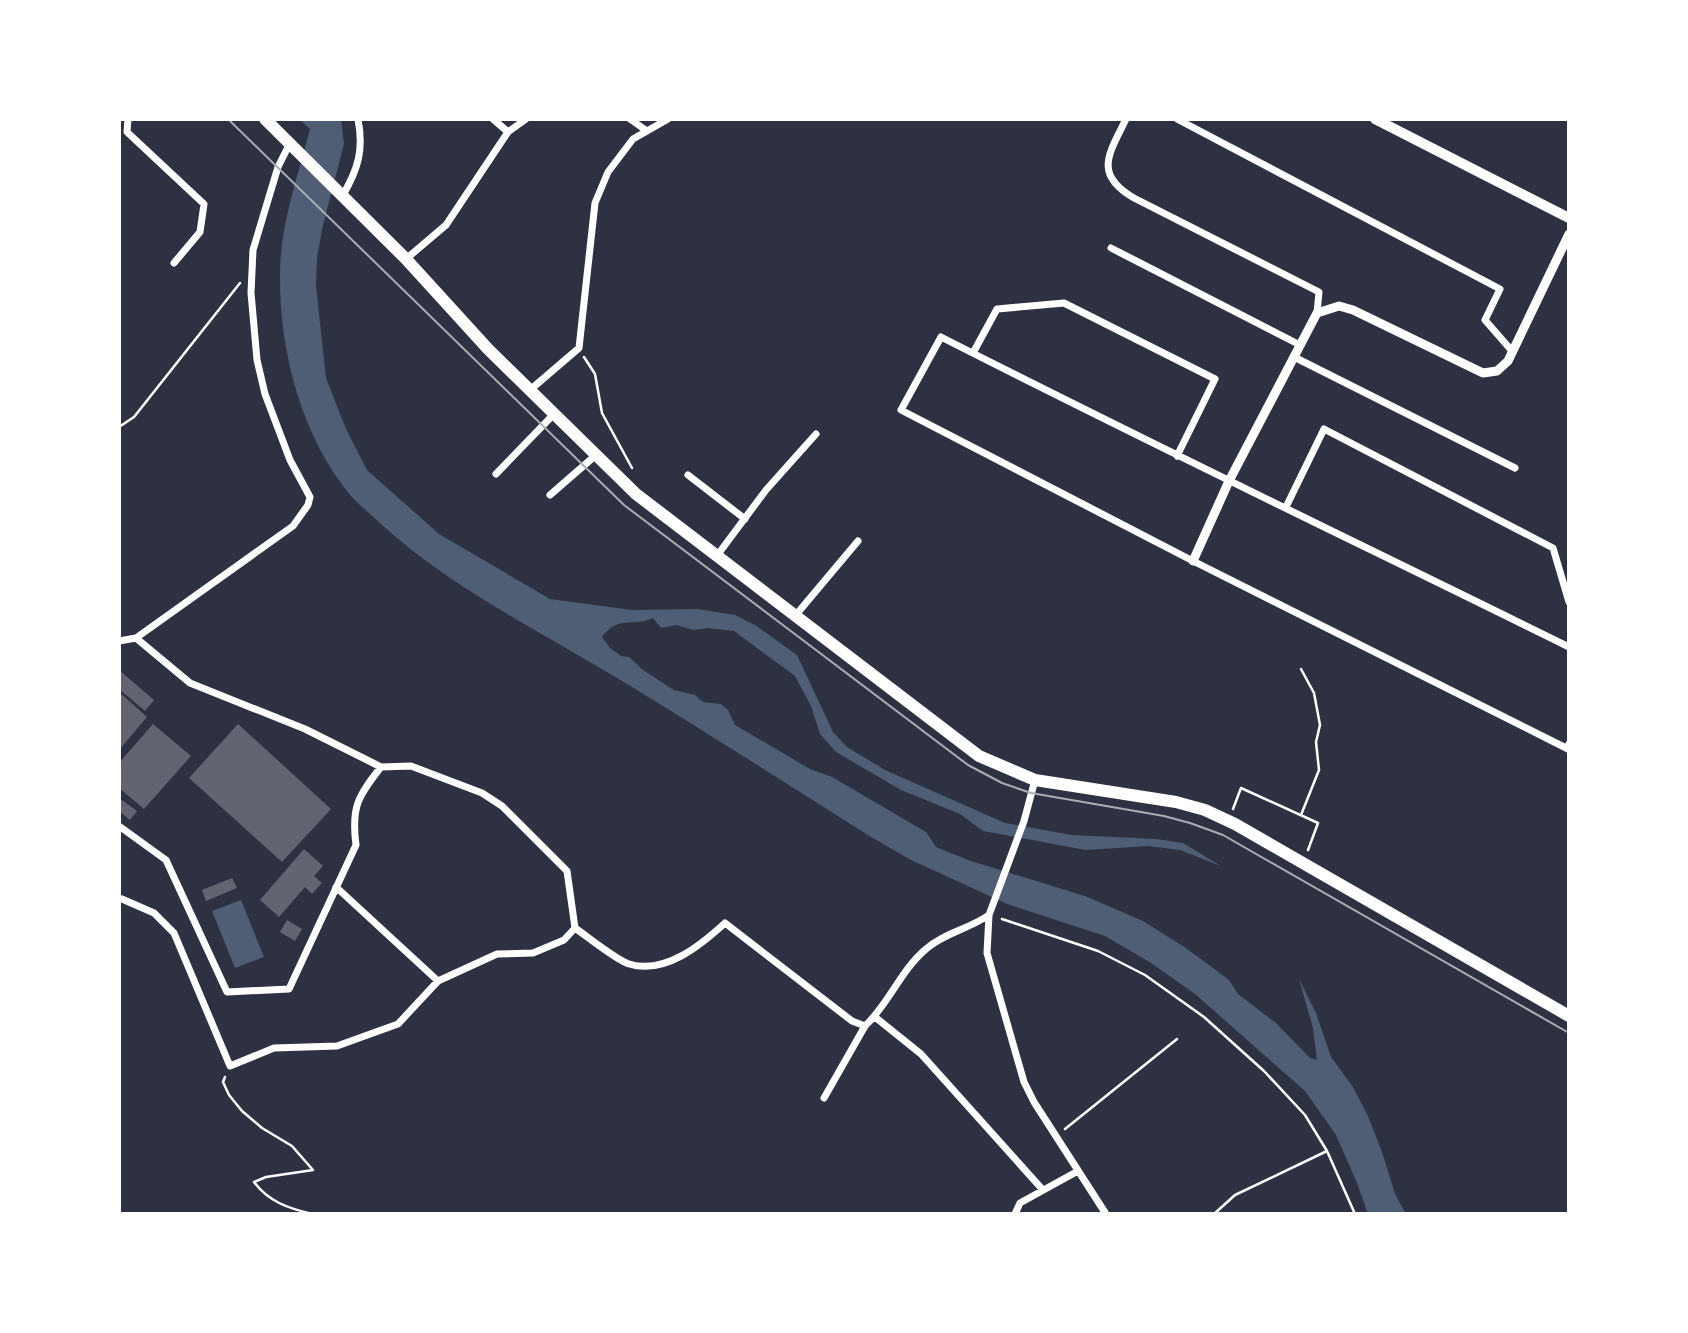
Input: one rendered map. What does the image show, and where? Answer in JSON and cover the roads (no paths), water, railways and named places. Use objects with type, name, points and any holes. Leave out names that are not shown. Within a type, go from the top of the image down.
[{"type":"highway","points":[[265,119],[406,259],[488,349],[636,494],[979,756],[1035,780],[1176,802],[1205,810],[1303,863],[1569,1016]]},
{"type":"main road","points":[[1375,119],[1569,218]]},
{"type":"street","points":[[128,119],[127,132],[204,204],[200,232],[174,263]]},
{"type":"street","points":[[340,192],[358,169],[361,136],[358,119]]},
{"type":"street","points":[[493,119],[508,132]]},
{"type":"street","points":[[406,259],[446,225],[508,132],[526,119]]},
{"type":"street","points":[[630,119],[647,131]]},
{"type":"street","points":[[530,390],[579,348],[595,203],[608,172],[633,139],[668,119]]},
{"type":"street","points":[[1126,119],[1107,161],[1109,175],[1114,183],[1134,198],[1319,292],[1317,313],[1229,481],[1193,561]]},
{"type":"street","points":[[1177,119],[1500,289],[1486,320],[1512,351]]},
{"type":"street","points":[[119,641],[136,638],[293,526],[308,506],[310,497],[290,460],[264,394],[257,360],[251,293],[253,250],[278,167],[295,148]]},
{"type":"street","points":[[1317,313],[1339,306],[1353,310],[1483,373],[1497,371],[1508,361],[1569,234]]},
{"type":"street","points":[[1111,248],[1300,345]]},
{"type":"street","points":[[973,353],[997,309],[1064,303],[1204,373],[1215,379],[1177,456]]},
{"type":"street","points":[[1569,647],[1177,456],[941,337],[901,410],[1193,561],[1568,749],[1569,744]]},
{"type":"street","points":[[1294,357],[1515,468]]},
{"type":"street","points":[[496,474],[554,414]]},
{"type":"street","points":[[1286,507],[1324,429],[1553,548],[1569,602]]},
{"type":"street","points":[[716,557],[766,490],[816,434]]},
{"type":"street","points":[[550,495],[596,455]]},
{"type":"street","points":[[688,475],[745,519]]},
{"type":"street","points":[[795,617],[858,541]]},
{"type":"street","points":[[136,638],[190,683],[305,729],[381,767],[411,766],[482,793],[502,806],[567,872],[575,928],[628,964],[648,966],[675,960],[704,942],[725,923],[852,1021],[865,1026]]},
{"type":"street","points":[[119,826],[166,860],[227,992],[289,989],[356,845],[353,820],[361,792],[381,767]]},
{"type":"street","points":[[1035,780],[1024,821],[992,904],[987,953],[1024,1082],[1106,1214]]},
{"type":"street","points":[[337,887],[438,981]]},
{"type":"street","points":[[122,899],[154,913],[174,933],[230,1066],[274,1048],[337,1046],[398,1024],[438,981],[497,954],[533,953],[564,940],[575,928]]},
{"type":"street","points":[[824,1098],[865,1026],[875,1017],[911,964],[941,938],[976,924],[989,915]]},
{"type":"street","points":[[875,1017],[921,1054],[1043,1190]]},
{"type":"street","points":[[1015,1214],[1020,1203],[1078,1171]]},
{"type":"water","points":[[299,119],[341,119],[344,144],[323,225],[317,257],[316,286],[326,378],[346,429],[367,470],[439,534],[550,599],[632,610],[698,609],[735,615],[755,625],[797,655],[833,732],[847,747],[885,770],[1005,823],[1072,835],[1183,843],[1221,866],[1180,850],[1148,846],[1086,850],[983,831],[960,814],[901,790],[836,752],[820,734],[811,706],[795,676],[734,631],[708,628],[694,630],[676,625],[661,628],[653,618],[614,626],[602,637],[610,648],[621,656],[629,657],[643,670],[674,690],[695,695],[703,702],[721,704],[728,710],[735,725],[926,832],[936,847],[968,860],[1085,896],[1143,921],[1229,980],[1238,994],[1276,1023],[1310,1058],[1317,1060],[1313,1028],[1299,979],[1316,1013],[1331,1057],[1353,1087],[1368,1116],[1395,1194],[1406,1214],[1368,1214],[1336,1135],[1305,1091],[1195,994],[1151,963],[1105,936],[1007,904],[911,860],[871,837],[640,692],[462,586],[407,547],[355,500],[334,472],[306,419],[296,391],[284,332],[280,274],[283,237],[310,129]]},
{"type":"water","points":[[241,900],[264,957],[235,968],[212,911]]},
{"type":"tram line","points":[[228,119],[624,505],[968,765],[1002,783],[1031,793],[1164,816],[1223,835],[1569,1033]]}]
